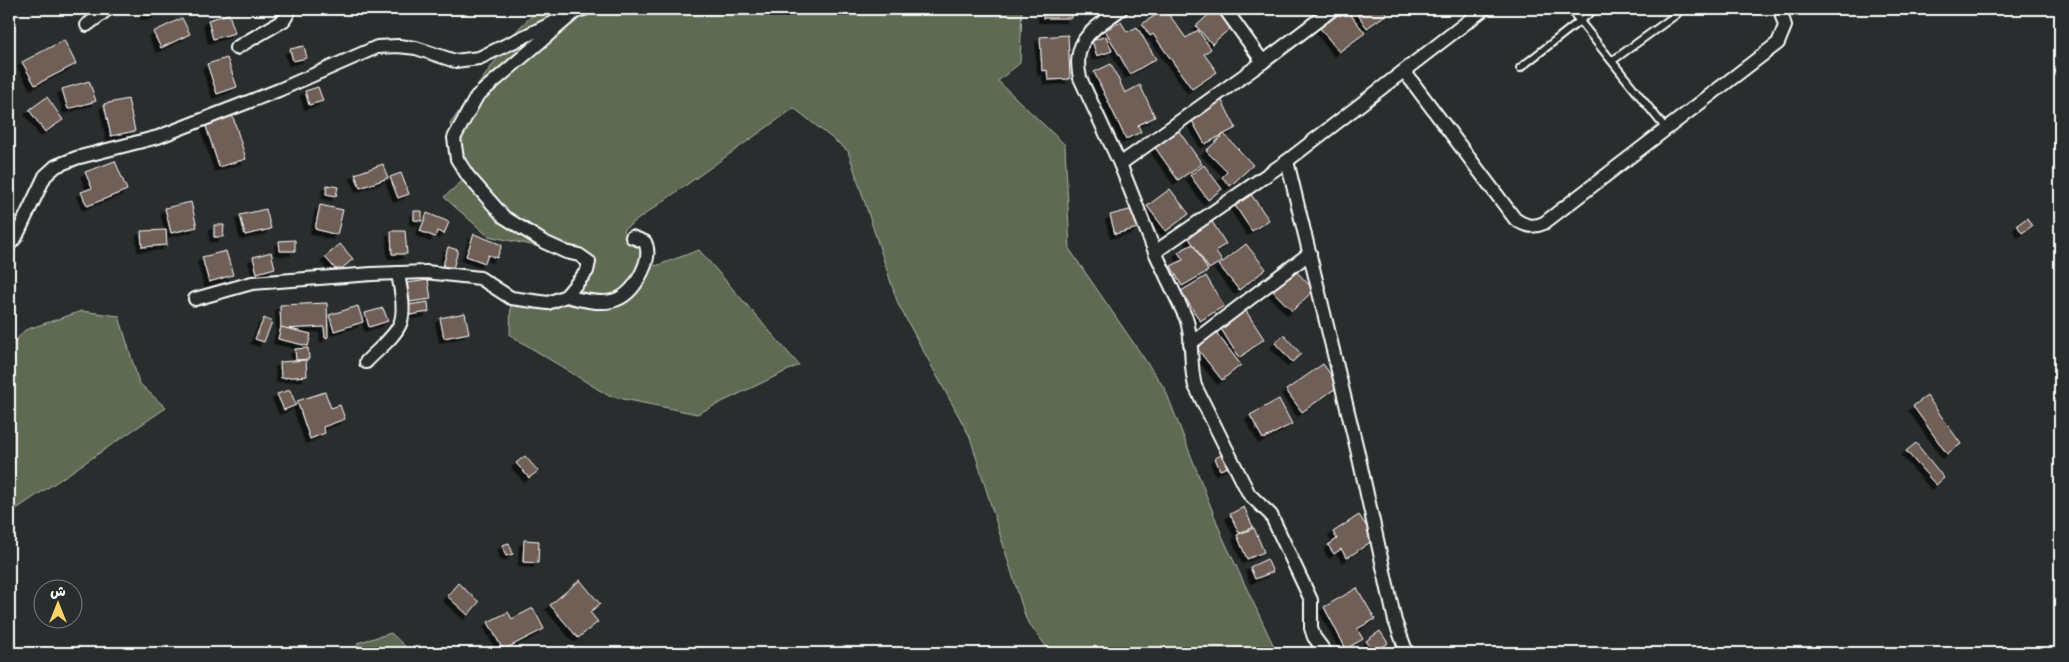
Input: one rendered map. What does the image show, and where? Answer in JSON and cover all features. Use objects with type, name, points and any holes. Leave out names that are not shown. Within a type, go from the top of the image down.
[{"type":"street","points":[[87,25],[108,9]]},
{"type":"street","points":[[236,48],[284,20],[288,9]]},
{"type":"street","points":[[1121,9],[1089,32],[1082,42],[1077,66],[1080,78],[1120,164],[1155,252],[1186,318],[1195,386],[1249,494],[1271,515],[1311,600],[1314,637],[1326,653]]},
{"type":"street","points":[[1225,9],[1263,62]]},
{"type":"street","points":[[1120,164],[1263,62],[1333,9]]},
{"type":"street","points":[[1155,252],[1287,161],[1484,9]]},
{"type":"street","points":[[1404,71],[1516,220],[1532,226],[1544,223],[1778,43],[1785,26],[1780,9]]},
{"type":"street","points":[[9,245],[16,237],[45,176],[56,166],[76,158],[158,138],[279,90],[377,47],[398,46],[416,48],[455,61],[464,62],[478,58],[580,10]]},
{"type":"street","points":[[195,299],[252,284],[426,272],[480,278],[511,298],[548,302],[566,296],[587,271],[589,262],[579,255],[566,252],[544,242],[504,217],[468,176],[457,159],[454,138],[477,96],[580,10]]},
{"type":"street","points":[[1287,161],[1357,448],[1396,621],[1407,653]]},
{"type":"street","points":[[566,296],[588,302],[606,302],[620,299],[630,293],[646,263],[649,249],[645,242],[632,237]]},
{"type":"street","points":[[1190,344],[1310,253]]},
{"type":"street","points":[[366,362],[397,330],[401,323],[402,308],[398,273]]},
{"type":"lane","points":[[1570,9],[1667,130]]},
{"type":"lane","points":[[1520,68],[1595,9]]},
{"type":"lane","points":[[1612,61],[1677,14],[1680,9]]},
{"type":"green space","points":[[539,9],[1022,9],[1020,63],[998,81],[1065,145],[1070,250],[1165,389],[1223,538],[1277,653],[1051,653],[1026,619],[970,437],[898,304],[848,151],[794,108],[623,230],[656,266],[699,250],[799,365],[697,414],[609,396],[510,335],[511,298],[548,303],[587,271],[579,255],[488,236],[444,197],[468,176],[450,124],[519,28]]},
{"type":"green space","points":[[82,311],[119,316],[139,383],[166,408],[9,514],[9,348],[25,330]]},
{"type":"green space","points":[[391,633],[412,653],[365,653],[357,643]]},
{"type":"building","points":[[144,9],[156,9],[157,14],[145,15]]},
{"type":"building","points":[[1043,9],[1071,9],[1071,18],[1043,18]]},
{"type":"building","points":[[1165,9],[1186,38],[1198,30],[1211,49],[1204,54],[1217,72],[1192,89],[1153,34],[1150,36],[1142,24]]},
{"type":"building","points":[[1215,9],[1221,9],[1235,24],[1212,44],[1196,26]]},
{"type":"building","points":[[1336,9],[1346,9],[1365,33],[1339,52],[1317,24]]},
{"type":"building","points":[[1354,9],[1383,9],[1387,14],[1367,28]]},
{"type":"building","points":[[229,14],[235,33],[213,39],[208,20]]},
{"type":"building","points":[[182,18],[190,34],[161,48],[153,32]]},
{"type":"building","points":[[1121,22],[1127,32],[1137,27],[1156,59],[1130,74],[1105,30]]},
{"type":"building","points":[[1068,35],[1070,79],[1048,80],[1047,70],[1042,71],[1040,37]]},
{"type":"building","points":[[1106,36],[1112,51],[1097,56],[1092,41]]},
{"type":"building","points":[[64,40],[76,64],[35,85],[22,62]]},
{"type":"building","points":[[304,46],[307,58],[293,61],[290,49]]},
{"type":"building","points":[[227,58],[237,87],[217,94],[207,64]]},
{"type":"building","points":[[1111,64],[1125,93],[1140,85],[1155,117],[1138,125],[1141,132],[1126,139],[1094,72]]},
{"type":"building","points":[[89,81],[96,101],[68,109],[62,89]]},
{"type":"building","points":[[318,87],[323,101],[309,105],[305,91]]},
{"type":"building","points":[[47,97],[63,120],[45,132],[29,110]]},
{"type":"building","points":[[128,99],[135,131],[111,136],[104,104]]},
{"type":"building","points":[[1221,99],[1236,128],[1205,144],[1191,119]]},
{"type":"building","points":[[232,114],[246,159],[219,167],[205,123]]},
{"type":"building","points":[[1178,130],[1202,164],[1178,180],[1154,146]]},
{"type":"building","points":[[1224,134],[1253,165],[1230,186],[1222,177],[1227,172],[1206,151]]},
{"type":"building","points":[[115,161],[127,190],[87,206],[81,192],[92,188],[85,172]]},
{"type":"building","points":[[383,164],[388,178],[360,188],[355,174]]},
{"type":"building","points":[[1204,165],[1222,189],[1208,200],[1190,175]]},
{"type":"building","points":[[401,173],[409,194],[398,198],[390,177]]},
{"type":"building","points":[[327,185],[338,187],[336,196],[326,194]]},
{"type":"building","points":[[1170,189],[1189,214],[1166,231],[1147,206]]},
{"type":"building","points":[[1250,193],[1269,220],[1252,231],[1234,204]]},
{"type":"building","points":[[191,202],[197,227],[171,233],[165,208]]},
{"type":"building","points":[[320,205],[343,210],[337,235],[315,229]]},
{"type":"building","points":[[266,209],[271,229],[245,235],[240,215]]},
{"type":"building","points":[[1133,209],[1138,228],[1115,234],[1110,215]]},
{"type":"building","points":[[414,211],[422,211],[422,221],[414,220]]},
{"type":"building","points":[[427,213],[449,222],[444,234],[437,231],[435,237],[420,231]]},
{"type":"building","points":[[2027,218],[2032,226],[2022,233],[2017,225]]},
{"type":"building","points":[[1211,220],[1226,244],[1215,251],[1222,261],[1209,269],[1187,235]]},
{"type":"building","points":[[214,225],[224,225],[223,237],[214,237]]},
{"type":"building","points":[[166,230],[167,245],[142,247],[141,231]]},
{"type":"building","points":[[391,231],[405,231],[407,254],[392,254]]},
{"type":"building","points":[[474,234],[502,245],[497,258],[488,255],[485,263],[466,256]]},
{"type":"building","points":[[295,240],[295,251],[280,251],[279,241]]},
{"type":"building","points":[[340,244],[353,259],[338,272],[325,257]]},
{"type":"building","points":[[1193,244],[1208,271],[1182,286],[1171,266],[1183,260],[1178,252]]},
{"type":"building","points":[[1246,244],[1266,269],[1239,290],[1219,265]]},
{"type":"building","points":[[448,247],[458,250],[453,269],[443,266]]},
{"type":"building","points":[[226,251],[233,275],[209,282],[202,257]]},
{"type":"building","points":[[271,252],[275,268],[257,273],[253,257]]},
{"type":"building","points":[[1294,269],[1314,290],[1292,311],[1272,290]]},
{"type":"building","points":[[1206,276],[1224,306],[1200,321],[1181,291]]},
{"type":"building","points":[[428,280],[431,299],[409,302],[407,283]]},
{"type":"building","points":[[428,302],[429,312],[410,315],[408,305]]},
{"type":"building","points":[[327,303],[328,337],[325,338],[324,327],[281,329],[280,305]]},
{"type":"building","points":[[358,306],[363,322],[334,331],[329,315]]},
{"type":"building","points":[[383,308],[388,321],[369,327],[365,313]]},
{"type":"building","points":[[1246,311],[1264,339],[1239,358],[1220,327]]},
{"type":"building","points":[[465,313],[469,333],[444,338],[440,318]]},
{"type":"building","points":[[264,318],[272,322],[264,342],[255,339]]},
{"type":"building","points":[[281,327],[311,334],[308,346],[278,339]]},
{"type":"building","points":[[1215,331],[1241,365],[1222,380],[1195,346]]},
{"type":"building","points":[[1284,335],[1301,354],[1292,362],[1275,343]]},
{"type":"building","points":[[308,348],[309,359],[296,360],[295,349]]},
{"type":"building","points":[[306,360],[307,376],[281,378],[280,362]]},
{"type":"building","points":[[1323,364],[1339,386],[1302,412],[1286,390]]},
{"type":"building","points":[[290,390],[296,405],[284,410],[277,394]]},
{"type":"building","points":[[325,392],[331,408],[340,405],[345,419],[323,427],[325,433],[310,439],[297,401]]},
{"type":"building","points":[[1927,396],[1961,444],[1947,454],[1913,406]]},
{"type":"building","points":[[1279,399],[1292,424],[1263,439],[1250,415]]},
{"type":"building","points":[[1916,443],[1944,478],[1936,485],[1906,451]]},
{"type":"building","points":[[1226,453],[1231,466],[1220,470],[1215,458]]},
{"type":"building","points":[[525,456],[538,471],[529,478],[516,463]]},
{"type":"building","points":[[1244,507],[1253,527],[1239,533],[1230,514]]},
{"type":"building","points":[[1359,515],[1375,539],[1347,558],[1341,549],[1334,554],[1328,545],[1337,539],[1333,532]]},
{"type":"building","points":[[1254,528],[1264,552],[1247,559],[1237,535]]},
{"type":"building","points":[[524,540],[539,541],[538,563],[523,562]]},
{"type":"building","points":[[509,543],[513,554],[506,556],[502,545]]},
{"type":"building","points":[[1267,559],[1273,572],[1255,579],[1250,567]]},
{"type":"building","points":[[580,580],[600,604],[590,612],[598,622],[578,638],[550,605]]},
{"type":"building","points":[[458,583],[479,602],[468,615],[447,596]]},
{"type":"building","points":[[1357,588],[1375,619],[1357,629],[1363,639],[1346,649],[1324,607]]},
{"type":"building","points":[[533,608],[544,629],[503,650],[488,622],[508,612],[512,619]]},
{"type":"building","points":[[1380,631],[1388,643],[1375,653],[1366,641]]},
{"type":"building","points":[[1374,648],[1376,653],[1362,653]]}]
